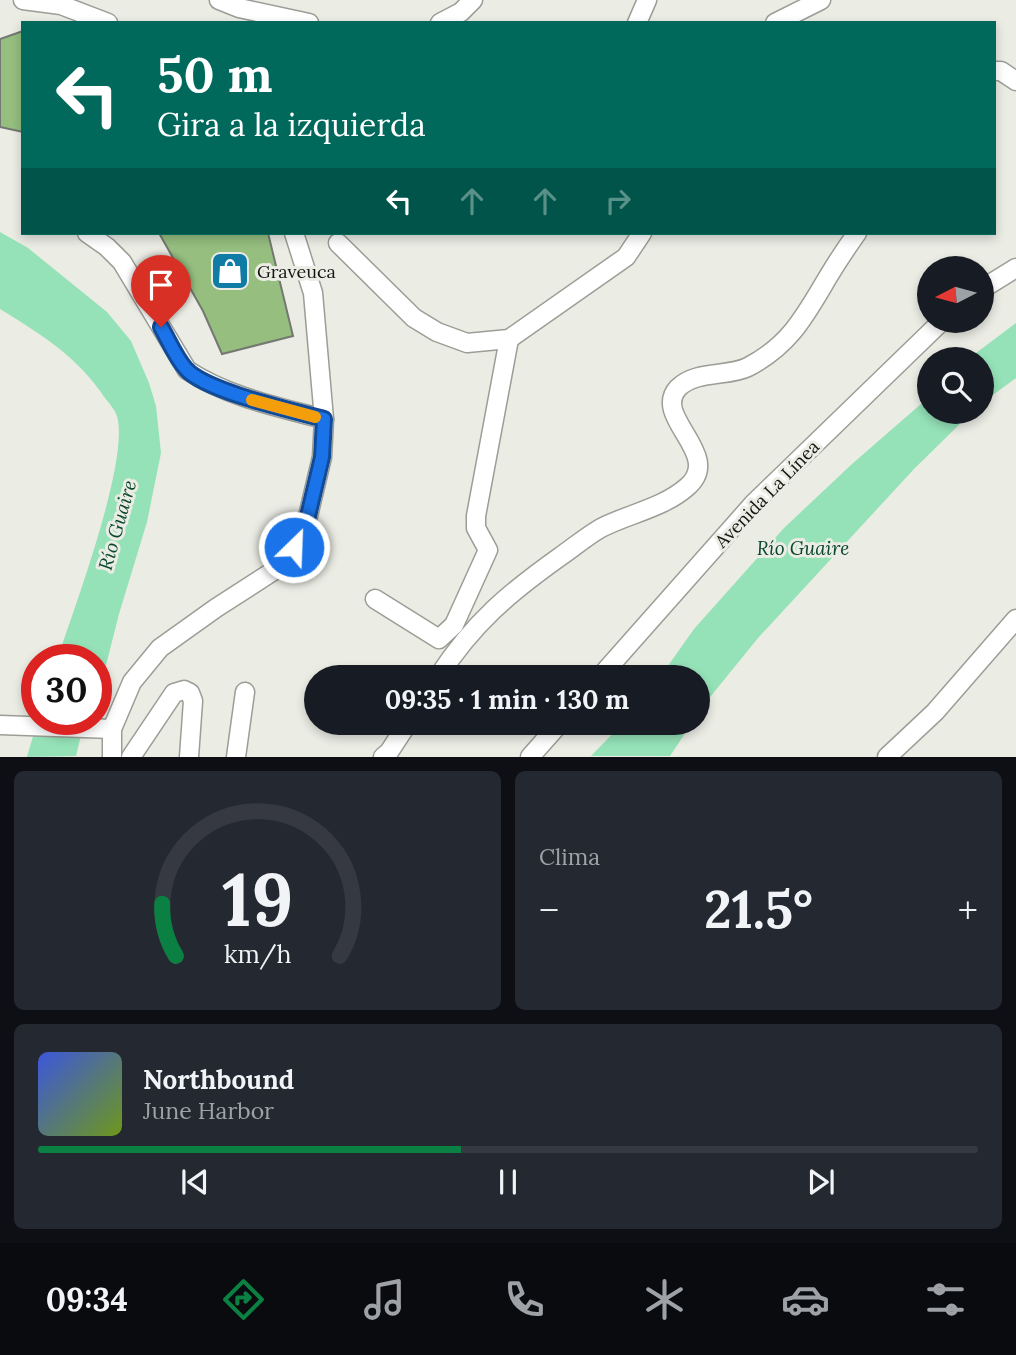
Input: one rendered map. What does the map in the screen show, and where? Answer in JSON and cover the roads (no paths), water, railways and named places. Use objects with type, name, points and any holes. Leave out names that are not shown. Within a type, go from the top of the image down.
[{"type":"street","points":[[23,0],[61,5],[103,21]]},
{"type":"street","points":[[219,0],[239,8],[300,21]]},
{"type":"street","points":[[444,21],[461,12],[473,0]]},
{"type":"street","points":[[638,21],[647,0]]},
{"type":"street","points":[[779,21],[821,0]]},
{"type":"street","points":[[996,71],[1001,71],[1016,81]]},
{"type":"street","points":[[91,235],[122,262],[187,370],[204,382],[247,398],[324,419]]},
{"type":"street","points":[[112,729],[132,682],[160,648],[278,568],[304,533],[322,457],[324,419],[313,293],[295,235]]},
{"type":"street","points":[[338,243],[414,318],[438,332],[467,343],[509,339],[626,257],[641,235]]},
{"type":"street","points":[[447,665],[477,625],[512,591],[599,529],[668,499],[686,488],[696,477],[698,465],[695,449],[675,419],[673,401],[676,389],[689,380],[746,368],[776,349],[804,320],[856,235]]},
{"type":"street","points":[[994,282],[1016,268]]},
{"type":"street","name":"Avenida La Línea","points":[[611,665],[754,503],[930,333]]},
{"type":"street","points":[[376,599],[439,639],[454,625],[488,550],[476,528],[476,516],[509,339]]},
{"type":"street","points":[[887,757],[935,712],[1016,619]]},
{"type":"street","points":[[131,757],[174,693],[184,690],[190,694],[193,701],[190,757]]},
{"type":"street","points":[[236,757],[245,692]]},
{"type":"street","points":[[0,725],[21,726]]},
{"type":"street","points":[[112,735],[112,757]]},
{"type":"street","points":[[383,757],[400,735]]},
{"type":"street","points":[[530,757],[549,735]]},
{"type":"water","name":"Río Guaire","points":[[0,232],[28,248],[107,312],[131,341],[149,383],[156,406],[161,453],[147,522],[111,644],[62,644],[108,500],[119,437],[117,416],[94,383],[71,358],[0,309]]},
{"type":"water","points":[[1016,323],[1016,378],[994,394],[994,347],[984,347]]},
{"type":"water","name":"Río Guaire","points":[[917,407],[917,424],[960,424],[914,469],[758,638],[710,697],[710,665],[668,665],[694,629],[784,528]]},
{"type":"water","points":[[33,735],[81,735],[76,756],[27,757]]},
{"type":"water","points":[[611,735],[684,735],[670,756],[591,756]]},
{"type":"place","name":"Graveuca","points":[[230,271]]}]
